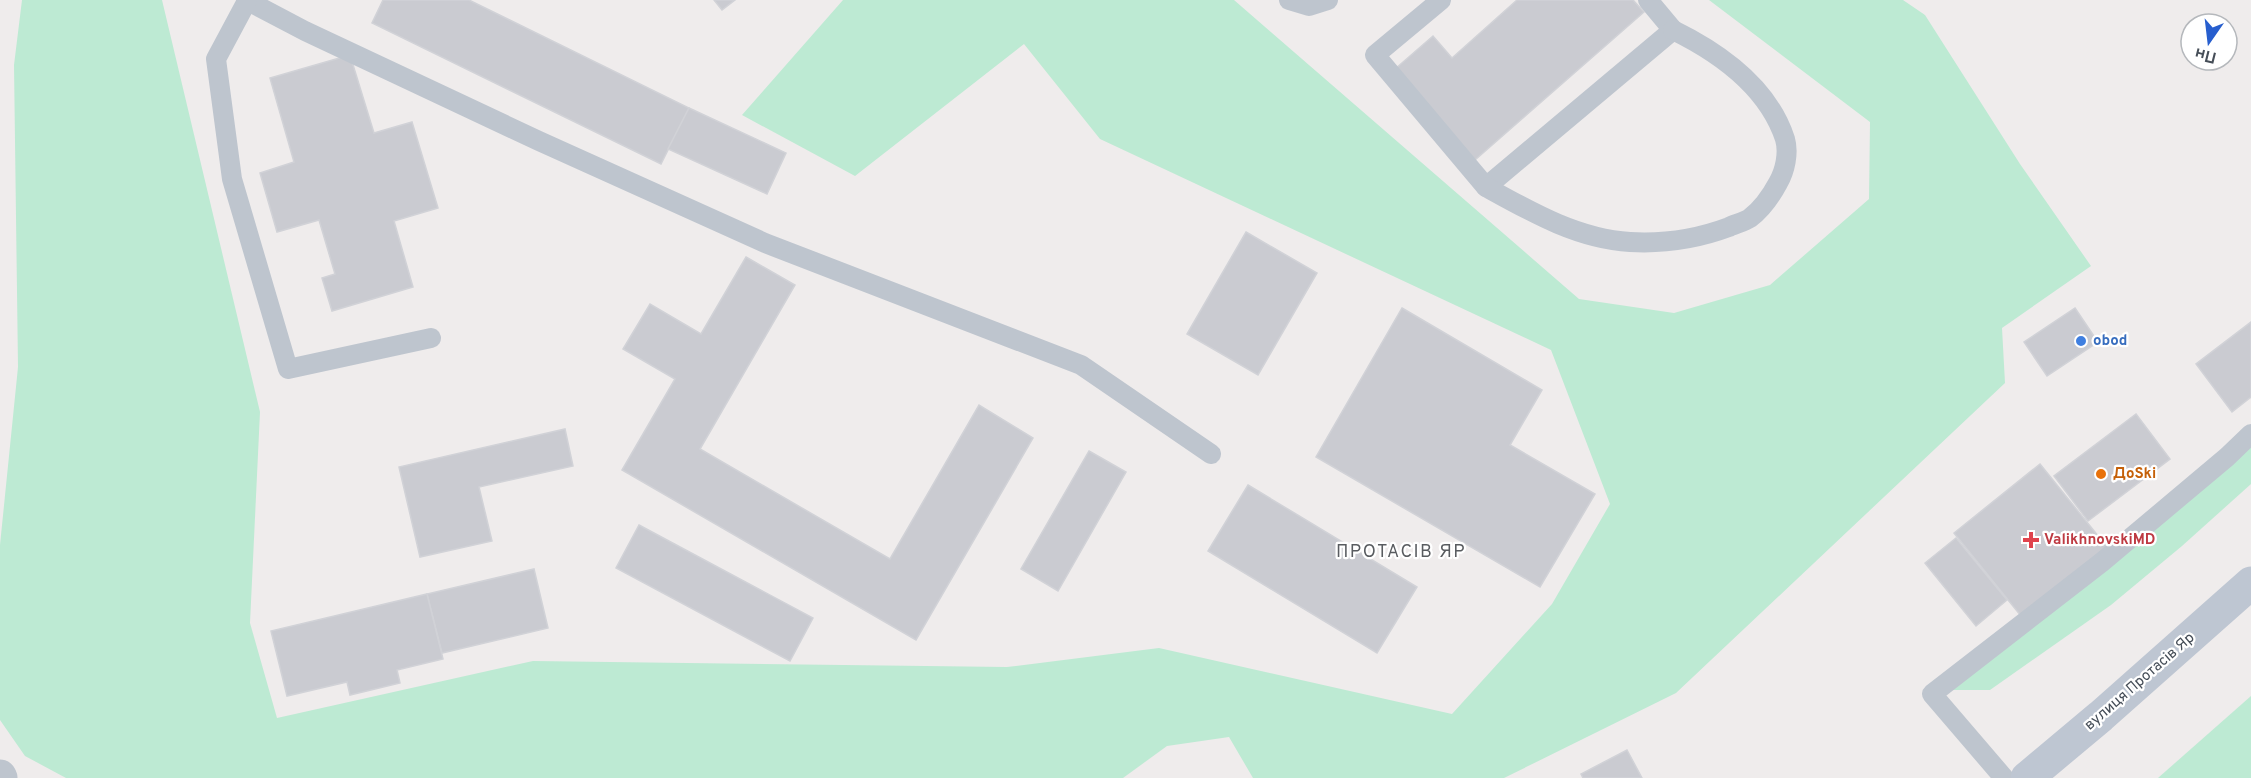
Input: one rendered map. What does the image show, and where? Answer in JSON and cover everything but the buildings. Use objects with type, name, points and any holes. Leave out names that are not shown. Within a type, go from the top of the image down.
[{"type":"main road","name":"вулиця Протасів Яр","points":[[2027,778],[2102,716],[2251,583]]},
{"type":"lane","points":[[1289,0],[1309,6],[1329,0]]},
{"type":"lane","points":[[1440,0],[1375,55],[1486,187],[1538,215],[1589,235],[1629,242],[1678,242],[1715,232],[1749,219],[1769,199],[1785,172],[1786,141],[1770,108],[1749,83],[1702,44],[1673,30],[1648,0]]},
{"type":"lane","points":[[431,338],[288,369],[232,179],[216,59],[247,1],[305,31],[528,136],[765,243],[1081,365],[1212,454]]},
{"type":"lane","points":[[1486,187],[1673,30]]},
{"type":"lane","points":[[2004,778],[1932,694],[2102,562],[2227,457],[2251,434]]},
{"type":"green space","points":[[22,0],[162,0],[260,412],[250,623],[277,718],[533,661],[1007,667],[1159,648],[1452,714],[1552,604],[1610,504],[1551,350],[1100,139],[1024,44],[855,176],[742,115],[843,0],[1234,0],[1579,299],[1674,313],[1770,285],[1869,199],[1870,122],[1709,0],[1903,0],[1925,15],[2020,164],[2091,266],[2002,328],[2005,383],[1676,693],[1504,778],[1253,778],[1229,737],[1167,746],[1123,778],[66,778],[25,756],[0,720],[0,545],[18,367],[14,65]]},
{"type":"green space","points":[[2251,445],[2251,484],[2111,605],[1990,690],[1952,690]]},
{"type":"green space","points":[[2251,696],[2251,778],[2158,778]]},
{"type":"place","name":"obod","points":[[2081,341]]},
{"type":"place","name":"ДоSki","points":[[2101,474]]},
{"type":"place","name":"ValikhnovskiMD","points":[[2031,540]]},
{"type":"district","name":"ПРОТАСІВ ЯР","points":[[1401,552]]}]
